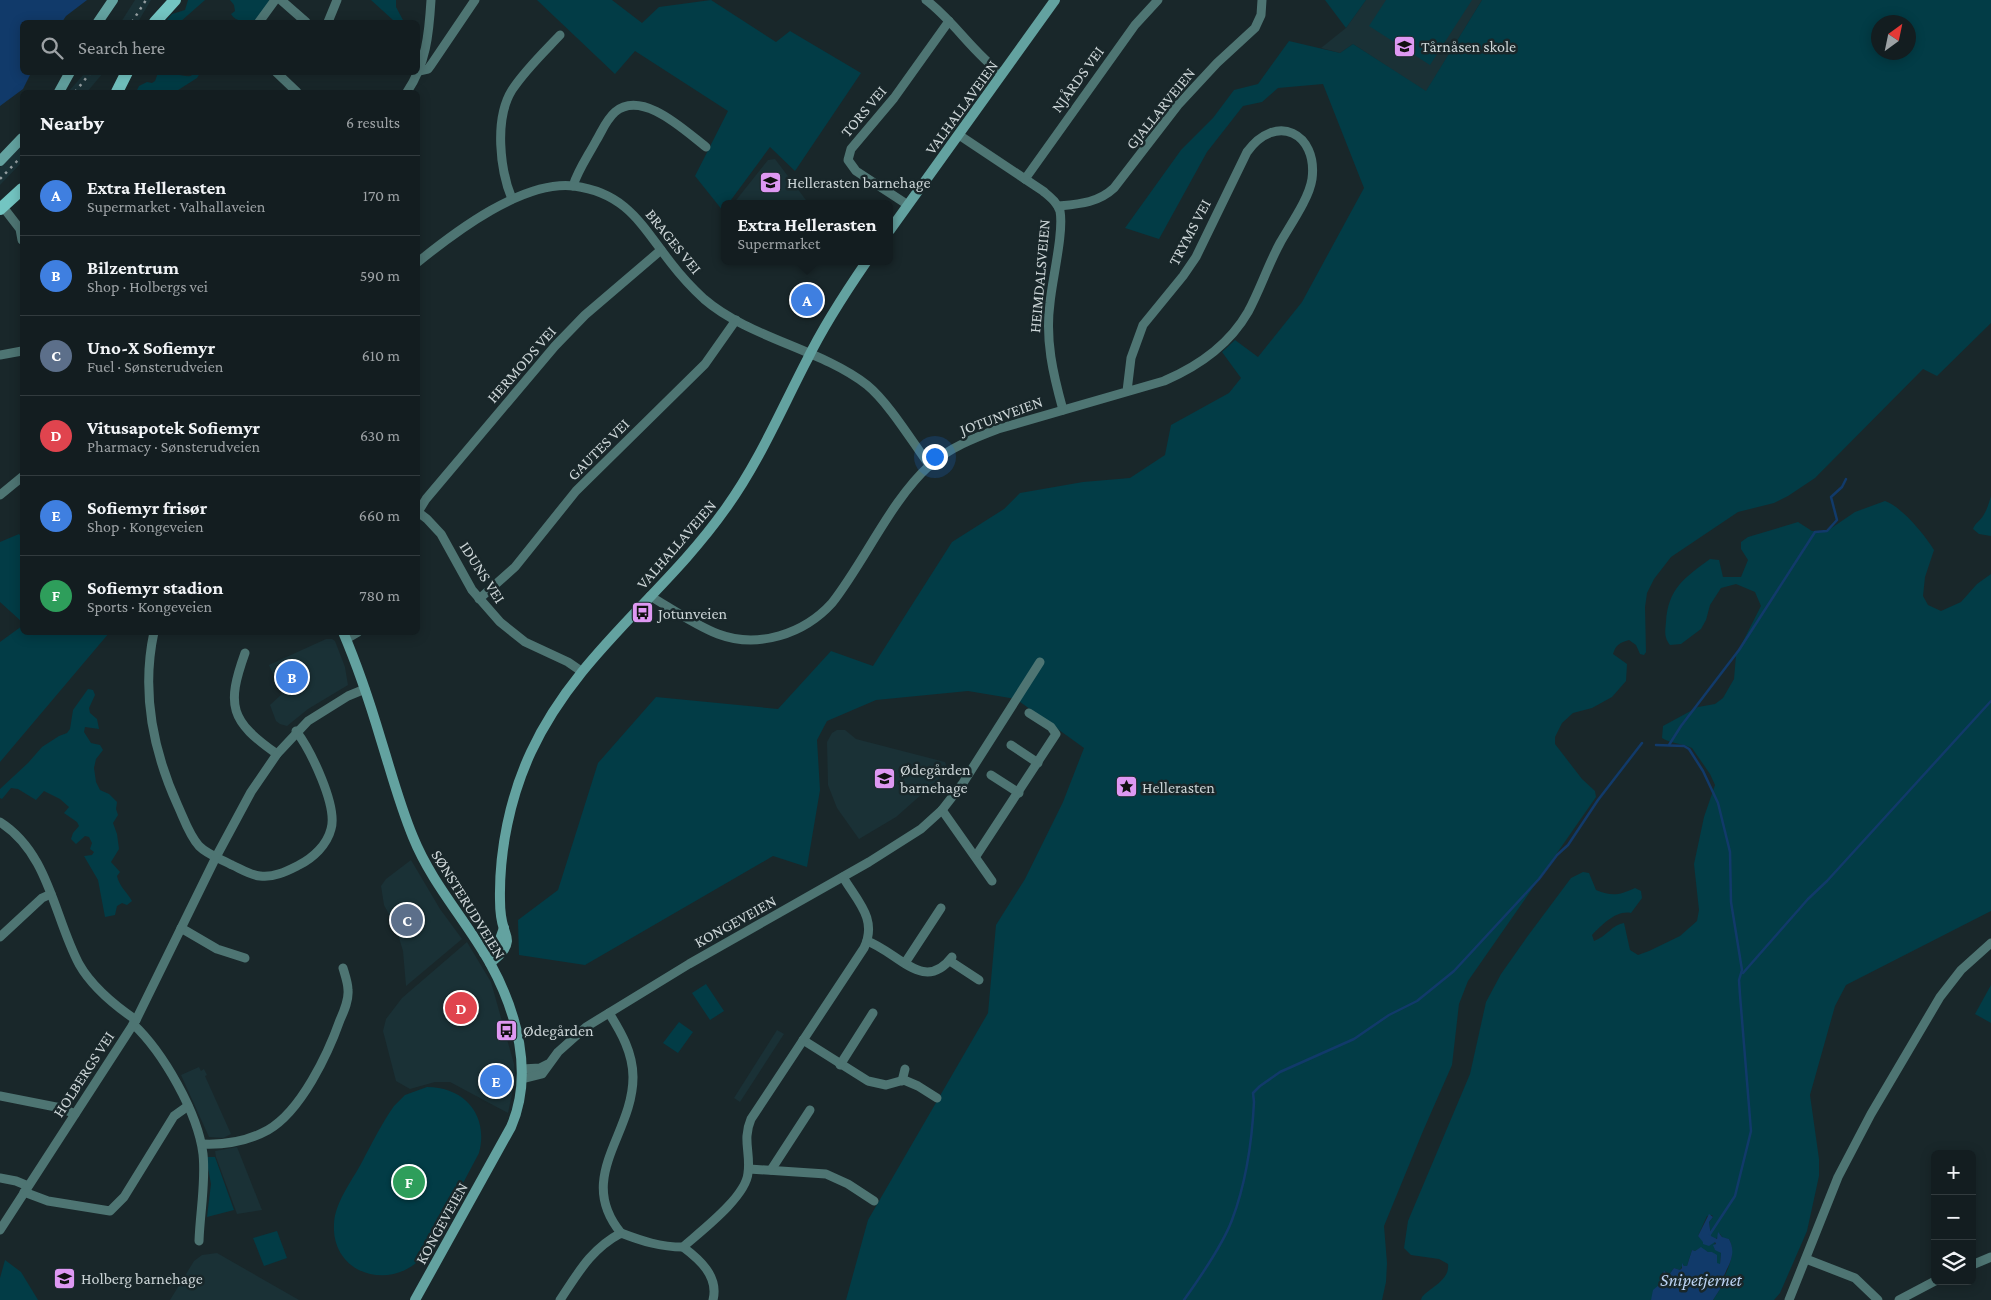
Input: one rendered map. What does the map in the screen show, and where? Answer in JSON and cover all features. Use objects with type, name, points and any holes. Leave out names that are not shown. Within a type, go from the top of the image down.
[{"type":"main road","points":[[157,20],[175,0]]},
{"type":"main road","points":[[119,90],[126,75]]},
{"type":"main road","points":[[124,90],[126,75]]},
{"type":"main road","points":[[1,208],[20,191]]},
{"type":"street","points":[[99,20],[113,0]]},
{"type":"street","points":[[260,20],[275,0]]},
{"type":"street","points":[[281,0],[304,20]]},
{"type":"street","points":[[329,20],[337,0]]},
{"type":"street","points":[[420,68],[427,44],[431,0]]},
{"type":"street","points":[[420,71],[428,69],[431,66],[475,0]]},
{"type":"street","points":[[926,0],[1002,74]]},
{"type":"street","name":"VALHALLAVEIEN","points":[[893,226],[1055,0]]},
{"type":"street","name":"NJÅRDS VEI","points":[[1025,179],[1136,25],[1158,0]]},
{"type":"street","name":"GJALLARVEIEN","points":[[1058,206],[1093,201],[1106,195],[1114,188],[1178,105],[1217,63],[1255,28],[1261,15],[1262,0]]},
{"type":"street","name":"TORS VEI","points":[[908,205],[856,170],[849,163],[848,154],[855,142],[894,98],[949,21]]},
{"type":"street","points":[[512,199],[501,142],[501,127],[509,95],[560,35]]},
{"type":"street","points":[[60,90],[68,75]]},
{"type":"street","points":[[279,75],[295,90]]},
{"type":"street","points":[[408,90],[417,75]]},
{"type":"street","points":[[573,186],[606,123],[617,111],[625,107],[638,105],[652,109],[706,146]]},
{"type":"street","name":"TRYMS VEI","points":[[1127,391],[1131,358],[1143,325],[1196,257],[1236,172],[1252,145],[1269,132],[1281,130],[1296,135],[1307,148]]},
{"type":"street","name":"HEIMDALSVEIEN","points":[[959,135],[1049,196],[1058,206],[1060,227],[1050,302],[1048,336],[1051,366],[1063,410]]},
{"type":"street","points":[[0,161],[20,140]]},
{"type":"street","name":"JOTUNVEIEN","points":[[650,596],[712,630],[733,638],[760,639],[777,636],[800,628],[819,616],[832,603],[904,495],[930,466],[953,449],[974,438],[1007,426],[1164,380],[1189,369],[1212,354],[1235,331],[1247,313],[1308,191],[1312,172],[1307,148]]},
{"type":"street","name":"BRAGES VEI","points":[[420,260],[466,226],[512,199],[545,188],[573,186],[599,193],[622,205],[636,217],[683,278],[714,306],[736,320],[848,373],[868,386],[885,404],[930,466]]},
{"type":"street","points":[[1,208],[20,227]]},
{"type":"street","name":"HERMODS VEI","points":[[420,508],[426,498],[556,346],[590,311],[661,250]]},
{"type":"street","name":"VALHALLAVEIEN","points":[[490,963],[506,946],[507,937],[500,900],[503,848],[514,798],[537,739],[557,705],[581,671],[713,526],[738,492],[765,445],[828,320],[864,265]]},
{"type":"street","name":"GAUTES VEI","points":[[479,599],[515,566],[576,491],[705,364],[736,320]]},
{"type":"street","points":[[0,355],[20,351]]},
{"type":"street","points":[[0,494],[20,479]]},
{"type":"street","name":"IDUNS VEI","points":[[420,514],[440,534],[479,599],[500,622],[519,638],[568,662],[581,671]]},
{"type":"street","points":[[154,635],[148,690],[149,712],[160,762],[178,806],[195,840],[206,852],[251,874],[272,876],[305,862],[318,851],[332,828],[329,799],[306,743],[296,731]]},
{"type":"street","name":"SØNSTERUDVEIEN","points":[[344,636],[365,689],[402,807],[418,850],[433,878],[484,953],[503,991],[513,1021],[522,1074]]},
{"type":"street","points":[[245,653],[239,670],[235,692],[234,702],[237,718],[246,730],[277,754]]},
{"type":"street","name":"KONGEVEIEN","points":[[415,1300],[511,1127],[520,1102],[522,1074],[540,1076],[563,1047],[586,1027],[689,964],[843,877],[921,829],[942,810],[963,783],[1040,662]]},
{"type":"street","name":"HOLBERGS VEI","points":[[0,1230],[135,1022],[216,856],[251,792],[277,754],[296,731],[320,712],[348,696],[365,689]]},
{"type":"street","points":[[976,856],[1056,734],[1051,727],[1029,713]]},
{"type":"street","points":[[1011,745],[1038,763]]},
{"type":"street","points":[[991,775],[1019,793]]},
{"type":"street","points":[[942,810],[992,881]]},
{"type":"street","points":[[0,822],[18,837],[34,856],[80,966],[105,996],[135,1022],[155,1048],[188,1106],[202,1144],[204,1171],[199,1241]]},
{"type":"street","points":[[682,1247],[731,1204],[744,1186],[749,1169],[746,1141],[749,1125],[867,941],[870,926],[866,914],[843,877]]},
{"type":"street","points":[[0,937],[42,898],[51,894]]},
{"type":"street","points":[[905,963],[941,908]]},
{"type":"street","points":[[181,928],[217,949],[245,958]]},
{"type":"street","points":[[484,953],[499,942],[504,928]]},
{"type":"street","points":[[867,941],[916,970],[927,973],[942,969],[951,959],[979,980]]},
{"type":"street","points":[[1789,1300],[1838,1177],[1866,1122],[1929,1013],[1961,970],[1991,942]]},
{"type":"street","points":[[202,1144],[240,1141],[269,1129],[284,1117],[305,1093],[327,1052],[346,1005],[348,990],[343,968]]},
{"type":"street","points":[[609,1013],[622,1034],[632,1059],[633,1077],[627,1112],[603,1177],[603,1198],[609,1216],[621,1233],[646,1243],[667,1247],[682,1247],[696,1257],[707,1269],[714,1285],[713,1300]]},
{"type":"street","points":[[840,1065],[873,1013]]},
{"type":"street","points":[[803,1040],[861,1078],[876,1084],[886,1085],[902,1081],[918,1086],[937,1098]]},
{"type":"street","points":[[902,1081],[905,1069]]},
{"type":"street","points":[[0,1096],[61,1108],[75,1114]]},
{"type":"street","points":[[0,1178],[16,1181],[48,1201],[110,1211],[124,1197],[174,1116],[188,1106]]},
{"type":"street","points":[[771,1170],[810,1110]]},
{"type":"street","points":[[749,1169],[826,1174],[848,1184],[874,1201]]},
{"type":"street","points":[[560,1300],[595,1251],[621,1233]]},
{"type":"street","points":[[1976,1263],[1991,1257]]},
{"type":"street","points":[[1806,1259],[1855,1278],[1878,1300]]},
{"type":"street","points":[[1899,1300],[1931,1283]]},
{"type":"shaded area","points":[[135,0],[151,0],[139,20],[122,20]]},
{"type":"shaded area","points":[[188,0],[205,0],[182,20],[167,20],[172,14],[185,10]]},
{"type":"shaded area","points":[[230,0],[269,0],[268,5],[256,20],[235,19],[231,14],[235,11],[234,5]]},
{"type":"shaded area","points":[[371,0],[396,0],[396,7],[403,20],[393,20]]},
{"type":"shaded area","points":[[537,0],[612,0],[642,23],[659,7],[711,0],[776,42],[790,31],[861,73],[795,171],[770,147],[731,200],[721,200],[721,208],[695,176],[728,111],[635,51],[615,74]]},
{"type":"shaded area","points":[[1325,0],[1366,0],[1346,28]]},
{"type":"shaded area","name":"Tårnåsen skole","points":[[1366,0],[1482,0],[1426,92],[1353,44],[1340,53],[1321,48],[1346,28]]},
{"type":"shaded area","points":[[1386,0],[1472,0],[1430,65],[1369,26]]},
{"type":"shaded area","points":[[1482,0],[1991,0],[1991,323],[1937,376],[1923,369],[1815,478],[1774,503],[1738,512],[1671,557],[1654,579],[1647,593],[1645,607],[1646,652],[1644,655],[1640,654],[1636,645],[1629,640],[1619,644],[1613,654],[1627,664],[1626,681],[1612,697],[1592,708],[1573,713],[1562,723],[1555,737],[1555,744],[1582,779],[1595,791],[1596,797],[1468,981],[1459,1004],[1452,1065],[1384,1226],[1387,1263],[1386,1282],[1382,1300],[846,1300],[868,1220],[988,1013],[996,925],[1025,879],[1063,802],[1084,748],[1016,699],[968,691],[876,700],[827,721],[817,740],[820,790],[807,867],[773,856],[585,965],[519,955],[518,920],[558,890],[598,763],[656,697],[778,709],[831,651],[873,666],[952,542],[1004,509],[1020,493],[1083,482],[1130,478],[1165,455],[1171,425],[1229,393],[1241,378],[1222,352],[1235,340],[1258,357],[1302,302],[1364,188],[1323,84],[1278,88],[1262,102],[1243,106],[1207,152],[1159,239],[1125,228],[1181,150],[1213,118],[1234,90],[1258,84],[1289,41],[1340,53],[1353,44],[1426,91]]},
{"type":"shaded area","points":[[83,75],[101,75],[89,90],[70,90]]},
{"type":"shaded area","points":[[157,75],[199,75],[178,90],[137,90],[139,86],[147,82],[152,83]]},
{"type":"shaded area","points":[[20,146],[20,164],[0,185],[0,167]]},
{"type":"shaded area","name":"Hellerasten barnehage","points":[[775,159],[806,200],[736,200],[768,160]]},
{"type":"shaded area","points":[[1991,496],[1991,536],[1979,534],[1973,529],[1982,518]]},
{"type":"shaded area","points":[[1885,501],[1892,504],[1919,529],[1934,550],[1925,577],[1923,596],[1928,605],[1941,611],[1961,602],[1977,584],[1991,574],[1991,911],[1846,985],[1835,1006],[1810,1095],[1819,1159],[1819,1176],[1807,1231],[1780,1293],[1774,1300],[1713,1300],[1722,1286],[1732,1256],[1732,1250],[1729,1239],[1723,1238],[1720,1234],[1716,1239],[1711,1236],[1709,1222],[1713,1217],[1712,1215],[1707,1216],[1698,1236],[1703,1243],[1710,1245],[1715,1241],[1714,1248],[1721,1253],[1720,1264],[1717,1264],[1717,1258],[1712,1252],[1700,1248],[1695,1251],[1692,1250],[1687,1266],[1683,1264],[1680,1270],[1674,1268],[1666,1279],[1663,1275],[1666,1271],[1662,1273],[1661,1282],[1651,1300],[1421,1300],[1443,1279],[1448,1270],[1448,1264],[1439,1259],[1411,1255],[1404,1248],[1408,1221],[1470,1074],[1486,1002],[1501,974],[1527,937],[1571,878],[1583,872],[1589,873],[1596,890],[1607,894],[1616,894],[1635,888],[1641,891],[1642,898],[1631,913],[1620,914],[1610,919],[1592,935],[1594,941],[1616,926],[1624,923],[1630,950],[1638,955],[1680,936],[1697,921],[1699,910],[1694,864],[1704,817],[1715,785],[1710,774],[1692,748],[1662,738],[1663,726],[1698,707],[1715,704],[1723,698],[1734,679],[1736,655],[1761,606],[1755,592],[1736,584],[1721,588],[1710,605],[1706,620],[1701,629],[1681,644],[1670,645],[1665,629],[1667,611],[1674,593],[1692,572],[1710,559],[1719,560],[1723,577],[1741,577],[1748,560],[1741,549],[1741,542],[1748,537],[1798,522],[1812,531],[1827,531],[1855,512]]},
{"type":"shaded area","points":[[19,534],[20,535],[20,620],[0,602],[0,542]]},
{"type":"shaded area","points":[[20,627],[20,635],[107,635],[0,762],[0,642]]},
{"type":"shaded area","points":[[326,639],[335,641],[345,667],[348,685],[308,709],[287,726],[280,724],[276,721],[270,705],[282,694],[269,665]]},
{"type":"shaded area","points":[[88,689],[93,690],[95,695],[89,708],[90,713],[97,719],[99,729],[85,727],[84,732],[91,743],[100,745],[103,750],[96,759],[94,768],[96,782],[100,790],[109,794],[117,802],[116,809],[118,815],[113,823],[119,849],[111,862],[120,872],[117,876],[118,880],[132,901],[127,905],[122,903],[117,906],[115,915],[105,917],[98,880],[84,856],[92,855],[94,852],[90,849],[92,843],[89,837],[85,836],[76,844],[71,839],[79,826],[77,822],[64,813],[69,807],[60,799],[44,791],[36,800],[18,789],[11,788],[2,799],[0,798],[0,789],[42,747],[67,733],[70,729],[73,710]]},
{"type":"shaded area","name":"Ødegården barnehage","points":[[837,730],[845,730],[856,739],[945,762],[948,771],[896,817],[859,839],[837,808],[828,785],[827,742],[832,733]]},
{"type":"shaded area","points":[[411,860],[440,909],[462,939],[406,986],[403,951],[396,928],[384,905],[381,886],[386,879]]},
{"type":"shaded area","points":[[467,942],[491,982],[514,1064],[515,1080],[508,1113],[450,1082],[435,1082],[410,1089],[396,1081],[383,1031],[386,1019],[402,998]]},
{"type":"shaded area","points":[[706,984],[724,1011],[710,1020],[692,993]]},
{"type":"shaded area","points":[[1991,985],[1991,1023],[1975,1014]]},
{"type":"shaded area","points":[[679,1022],[693,1032],[678,1053],[663,1043]]},
{"type":"shaded area","points":[[777,1030],[784,1034],[740,1102],[734,1098]]},
{"type":"shaded area","points":[[199,1067],[201,1071],[204,1069],[207,1075],[205,1076],[231,1134],[223,1138],[209,1137],[181,1075]]},
{"type":"shaded area","points":[[427,1087],[441,1088],[453,1092],[471,1106],[477,1116],[480,1127],[479,1153],[427,1251],[414,1264],[399,1272],[384,1275],[368,1274],[354,1267],[343,1257],[336,1242],[334,1224],[337,1208],[377,1133],[394,1106],[405,1095]]},
{"type":"shaded area","points":[[237,1147],[262,1210],[237,1214],[215,1151]]},
{"type":"shaded area","points":[[206,1157],[215,1157],[234,1210],[207,1217],[211,1184]]},
{"type":"shaded area","points":[[277,1231],[287,1258],[264,1266],[253,1238]]},
{"type":"shaded area","points":[[217,1253],[299,1300],[170,1300],[194,1261],[202,1255]]},
{"type":"shaded area","points":[[5,1260],[21,1272],[38,1300],[0,1300],[0,1278]]},
{"type":"water","points":[[0,0],[87,0],[63,20],[20,20],[20,75],[30,75],[23,89],[0,106]]},
{"type":"water","name":"Snipetjernet","points":[[1709,1214],[1713,1217],[1709,1222],[1711,1236],[1717,1239],[1718,1232],[1722,1237],[1729,1239],[1732,1246],[1731,1259],[1722,1281],[1722,1286],[1713,1300],[1651,1300],[1653,1290],[1659,1285],[1664,1271],[1666,1272],[1663,1277],[1666,1279],[1674,1268],[1680,1270],[1682,1268],[1682,1263],[1684,1266],[1687,1266],[1692,1250],[1695,1251],[1701,1247],[1708,1252],[1712,1252],[1717,1255],[1717,1263],[1720,1264],[1721,1253],[1715,1250],[1713,1245],[1716,1244],[1715,1242],[1709,1246],[1703,1244],[1698,1236]]},
{"type":"waterway","points":[[1669,745],[1681,726],[1739,650],[1815,532],[1827,531],[1837,520],[1831,497],[1842,487],[1846,479]]},
{"type":"waterway","points":[[1743,973],[1808,899],[1827,881],[1991,701]]},
{"type":"waterway","points":[[1184,1300],[1223,1240],[1237,1206],[1245,1177],[1250,1147],[1253,1093],[1280,1072],[1354,1039],[1389,1015],[1417,1001],[1454,971],[1568,845],[1598,800],[1642,743]]},
{"type":"waterway","points":[[1656,745],[1684,746],[1689,749],[1703,771],[1718,803],[1730,852],[1731,902],[1742,970],[1739,980],[1751,1131],[1735,1196],[1710,1234]]},
{"type":"railway","points":[[133,20],[146,0]]},
{"type":"railway","points":[[77,90],[89,75]]},
{"type":"railway","points":[[0,179],[20,158]]},
{"type":"place","name":"Tårnåsen skole","points":[[1405,46]]},
{"type":"place","name":"Hellerasten barnehage","points":[[771,182]]},
{"type":"place","name":"Extra Hellerasten","points":[[807,300]]},
{"type":"place","name":"Jotunveien","points":[[642,613]]},
{"type":"place","name":"Bilzentrum","points":[[292,677]]},
{"type":"place","name":"Ødegården barnehage","points":[[884,778]]},
{"type":"place","name":"Hellerasten","points":[[1126,787]]},
{"type":"place","name":"Uno-X Sofiemyr","points":[[407,920]]},
{"type":"place","name":"Vitusapotek Sofiemyr","points":[[461,1008]]},
{"type":"place","name":"Ødegården","points":[[507,1030]]},
{"type":"place","name":"Sofiemyr frisør","points":[[496,1081]]},
{"type":"place","name":"Sofiemyr stadion","points":[[409,1182]]},
{"type":"place","name":"Holberg barnehage","points":[[65,1278]]}]
